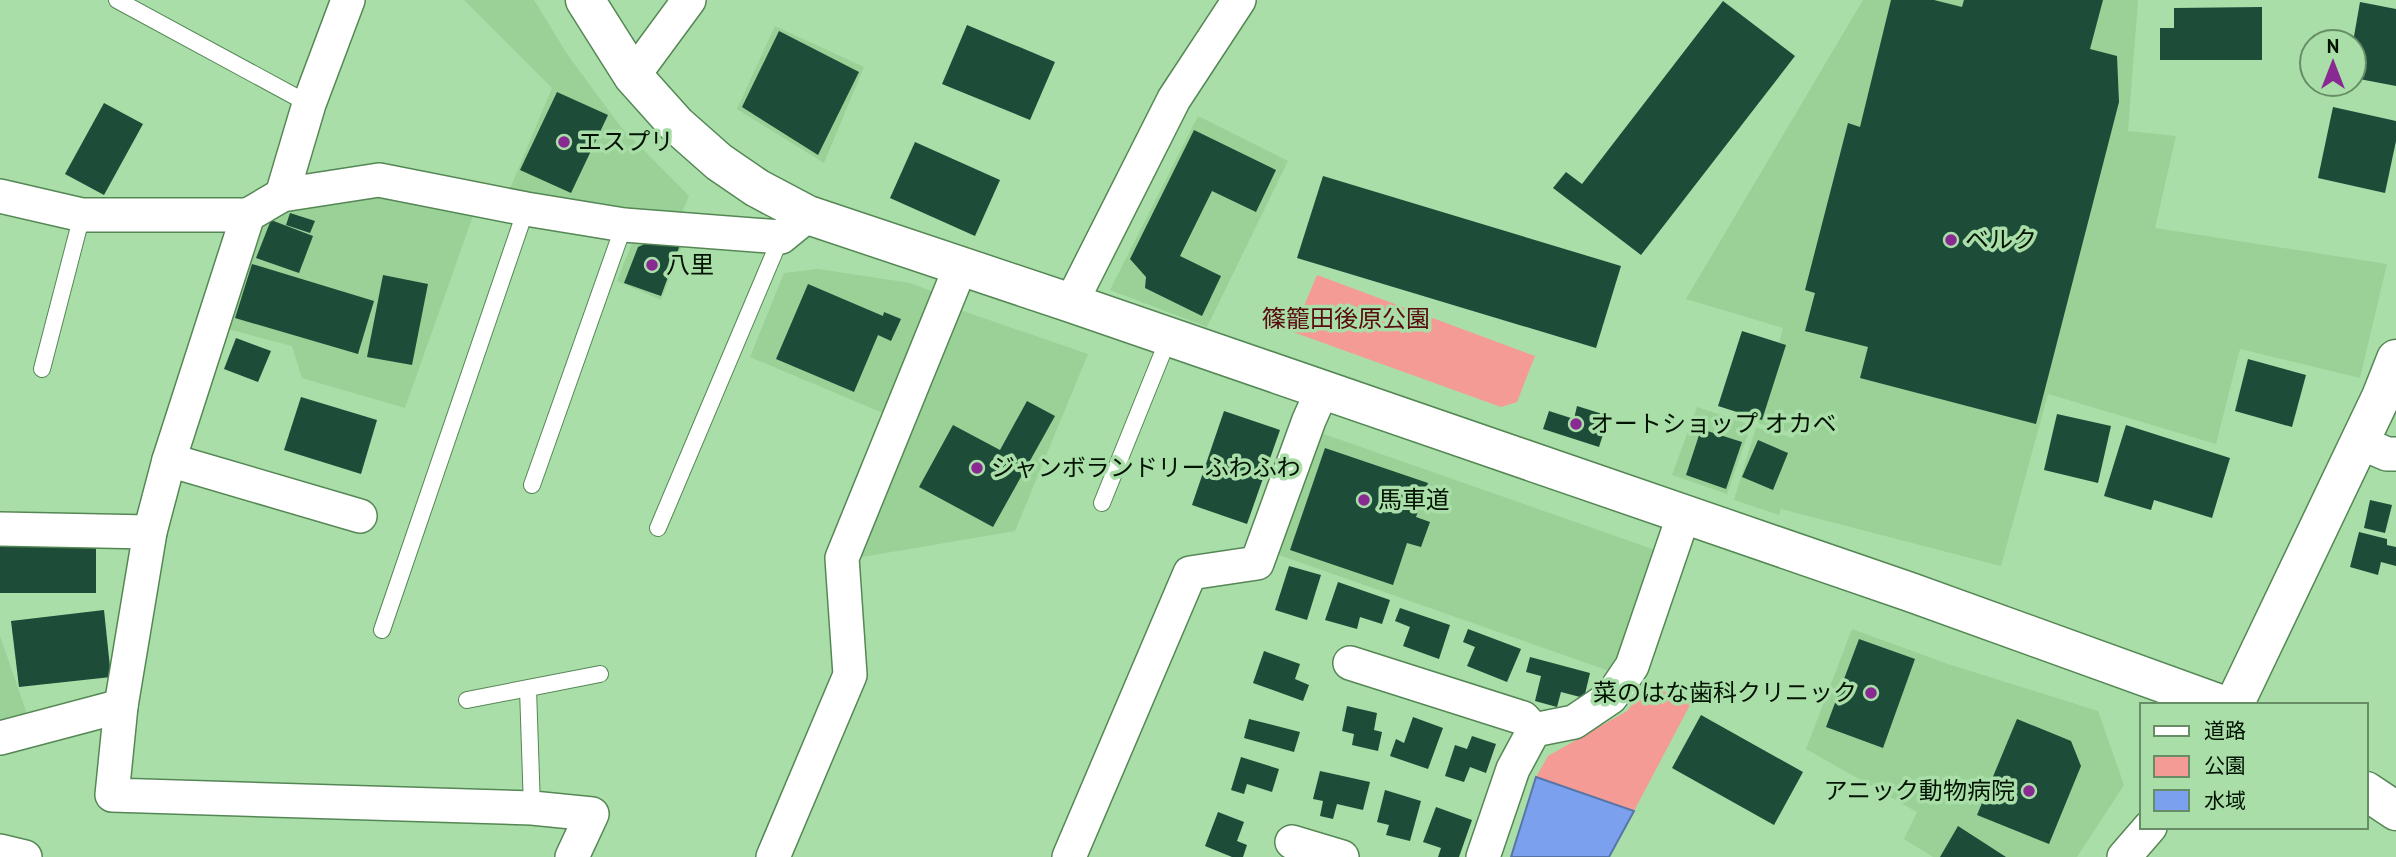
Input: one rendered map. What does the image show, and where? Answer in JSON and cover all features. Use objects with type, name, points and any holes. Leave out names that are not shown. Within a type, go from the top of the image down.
[{"type":"street","points":[[282,195],[309,104],[348,0]]},
{"type":"street","points":[[585,0],[634,76],[676,124],[719,162],[757,188],[794,226]]},
{"type":"street","points":[[634,76],[689,0]]},
{"type":"street","points":[[1071,303],[1174,99],[1239,0]]},
{"type":"street","points":[[0,196],[82,215],[248,215],[282,195],[379,180],[624,225],[794,226],[960,268],[1071,303],[1936,601],[2217,703]]},
{"type":"street","points":[[248,215],[169,460],[150,531],[121,706],[112,795],[532,808],[592,814],[572,857]]},
{"type":"street","points":[[773,857],[850,675],[842,558],[960,268]]},
{"type":"street","points":[[2235,703],[2396,359]]},
{"type":"street","points":[[1069,857],[1190,573],[1257,564],[1322,391]]},
{"type":"street","points":[[2359,442],[2387,454],[2396,454]]},
{"type":"street","points":[[169,460],[360,516]]},
{"type":"street","points":[[1534,730],[1574,722],[1611,697],[1618,687],[1632,666],[1684,514]]},
{"type":"street","points":[[0,529],[150,531]]},
{"type":"street","points":[[1350,663],[1523,718],[1534,730]]},
{"type":"street","points":[[0,738],[121,706]]},
{"type":"street","points":[[1483,857],[1513,769],[1534,730]]},
{"type":"street","points":[[2368,792],[2396,811]]},
{"type":"street","points":[[2124,857],[2148,829]]},
{"type":"street","points":[[1292,842],[1342,857]]},
{"type":"street","points":[[0,852],[25,857]]},
{"type":"lane","points":[[117,0],[309,104]]},
{"type":"lane","points":[[382,630],[526,209]]},
{"type":"lane","points":[[42,369],[82,215]]},
{"type":"lane","points":[[532,485],[624,225]]},
{"type":"lane","points":[[658,528],[794,226]]},
{"type":"lane","points":[[1102,503],[1169,337]]},
{"type":"lane","points":[[467,700],[600,674]]},
{"type":"lane","points":[[528,689],[532,808]]},
{"type":"shaded area","points":[[464,0],[534,0],[567,54],[620,126],[689,196],[679,219],[507,196],[552,88]]},
{"type":"shaded area","points":[[1863,0],[2138,0],[2128,131],[2176,136],[2155,228],[2387,264],[2360,378],[2240,349],[2216,444],[2048,394],[2001,566],[1781,509],[1779,515],[1734,500],[1756,427],[1793,438],[1795,434],[1758,423],[1783,328],[1686,299]]},
{"type":"shaded area","points":[[775,26],[864,67],[824,163],[737,109]]},
{"type":"shaded area","points":[[1198,116],[1288,161],[1207,327],[1110,290]]},
{"type":"shaded area","points":[[383,198],[474,213],[405,408],[302,378],[292,346],[224,328],[263,219],[284,202]]},
{"type":"shaded area","name":"八里","points":[[633,241],[683,243],[661,300],[617,281]]},
{"type":"shaded area","points":[[818,269],[910,283],[939,294],[890,416],[750,357],[784,273]]},
{"type":"shaded area","points":[[954,308],[1088,354],[1015,531],[856,558]]},
{"type":"shaded area","points":[[1697,407],[1751,425],[1727,494],[1672,475]]},
{"type":"shaded area","points":[[1318,432],[1661,552],[1612,672],[1279,555]]},
{"type":"shaded area","points":[[1852,629],[1948,664],[2098,711],[2124,785],[2077,857],[1933,857],[1904,839],[1917,812],[1806,749]]},
{"type":"shaded area","points":[[0,636],[28,717],[0,724]]},
{"type":"green space","name":"篠籠田後原公園","points":[[1317,275],[1535,356],[1517,402],[1501,407],[1293,332]]},
{"type":"green space","points":[[1648,684],[1691,703],[1634,811],[1536,777],[1548,756],[1627,711]]},
{"type":"water","points":[[1536,777],[1634,811],[1609,857],[1511,857]]},
{"type":"building","name":"ベルク","points":[[1891,0],[1934,0],[1962,7],[1964,0],[2103,0],[2090,49],[2117,56],[2119,102],[2036,424],[1860,378],[1868,347],[1805,331],[1815,293],[1805,290],[1848,123],[1860,127]]},
{"type":"building","points":[[1723,1],[1795,56],[1641,255],[1553,188],[1566,172],[1582,184]]},
{"type":"building","points":[[2360,2],[2396,9],[2396,86],[2368,81],[2368,28],[2355,28]]},
{"type":"building","points":[[2262,7],[2262,60],[2160,60],[2160,28],[2174,28],[2174,8]]},
{"type":"building","points":[[967,25],[1055,62],[1030,120],[942,84]]},
{"type":"building","points":[[779,31],[859,72],[818,155],[742,107]]},
{"type":"building","name":"エスプリ","points":[[557,92],[608,115],[571,193],[520,170]]},
{"type":"building","points":[[104,103],[143,124],[104,195],[65,174]]},
{"type":"building","points":[[2333,107],[2396,121],[2396,141],[2385,193],[2318,178]]},
{"type":"building","points":[[1194,130],[1276,170],[1256,212],[1212,191],[1180,256],[1221,276],[1202,316],[1145,288],[1146,277],[1130,259]]},
{"type":"building","points":[[915,142],[1000,180],[975,236],[890,198]]},
{"type":"building","points":[[1323,176],[1621,266],[1596,348],[1297,258]]},
{"type":"building","points":[[290,213],[315,221],[310,233],[286,225]]},
{"type":"building","points":[[271,220],[313,236],[299,273],[256,258]]},
{"type":"building","name":"八里","points":[[647,243],[680,245],[661,296],[624,283],[638,247]]},
{"type":"building","points":[[252,264],[374,301],[358,354],[235,318]]},
{"type":"building","points":[[383,275],[428,284],[412,365],[367,357]]},
{"type":"building","points":[[808,284],[883,316],[884,312],[901,319],[891,341],[878,335],[854,392],[776,359]]},
{"type":"building","points":[[1742,331],[1786,345],[1762,420],[1718,406]]},
{"type":"building","points":[[236,338],[271,351],[258,382],[224,369]]},
{"type":"building","points":[[2248,359],[2306,375],[2292,427],[2235,411]]},
{"type":"building","points":[[301,397],[377,420],[361,474],[284,450]]},
{"type":"building","name":"ジャンボランドリーふわふわ","points":[[1027,401],[1055,416],[993,527],[919,487],[953,425],[1000,450]]},
{"type":"building","name":"オートショップ オカベ","points":[[1577,406],[1609,416],[1599,447],[1543,429],[1549,411],[1574,419]]},
{"type":"building","points":[[1224,411],[1280,430],[1247,524],[1192,505]]},
{"type":"building","points":[[2057,414],[2111,426],[2098,483],[2044,470]]},
{"type":"building","points":[[2126,425],[2230,458],[2212,518],[2154,500],[2151,510],[2104,496]]},
{"type":"building","points":[[1701,429],[1742,442],[1726,489],[1686,475]]},
{"type":"building","points":[[1758,440],[1788,453],[1773,490],[1742,477]]},
{"type":"building","name":"馬車道","points":[[1325,448],[1428,483],[1416,517],[1430,522],[1421,547],[1407,543],[1393,585],[1290,550]]},
{"type":"building","points":[[2370,500],[2392,505],[2385,533],[2364,528]]},
{"type":"building","points":[[2359,532],[2387,539],[2387,545],[2396,547],[2396,566],[2381,562],[2378,575],[2350,567]]},
{"type":"building","points":[[96,543],[96,593],[0,593],[0,544]]},
{"type":"building","points":[[1289,566],[1321,575],[1307,620],[1275,610]]},
{"type":"building","points":[[1338,582],[1390,600],[1382,624],[1360,617],[1357,629],[1325,620]]},
{"type":"building","points":[[1400,608],[1450,625],[1439,659],[1403,646],[1410,627],[1395,621]]},
{"type":"building","points":[[104,610],[111,677],[19,687],[11,621]]},
{"type":"building","points":[[1468,629],[1521,649],[1507,682],[1467,666],[1475,647],[1463,642]]},
{"type":"building","name":"菜のはな歯科クリニック","points":[[1859,639],[1915,659],[1883,748],[1826,727]]},
{"type":"building","points":[[1264,651],[1300,664],[1295,679],[1309,685],[1303,701],[1253,683]]},
{"type":"building","points":[[1530,657],[1590,673],[1584,698],[1561,692],[1557,707],[1535,701],[1541,676],[1526,672]]},
{"type":"building","points":[[1347,706],[1377,713],[1374,730],[1382,732],[1378,751],[1352,745],[1354,734],[1342,731]]},
{"type":"building","points":[[1701,715],[1803,772],[1774,825],[1672,768]]},
{"type":"building","points":[[1413,717],[1443,728],[1428,769],[1390,756],[1396,739],[1404,743]]},
{"type":"building","points":[[1249,719],[1300,732],[1294,752],[1244,738]]},
{"type":"building","name":"アニック動物病院","points":[[2017,719],[2071,741],[2081,766],[2049,844],[1977,815]]},
{"type":"building","points":[[1472,736],[1496,744],[1486,773],[1470,767],[1464,782],[1445,776],[1455,745],[1467,749]]},
{"type":"building","points":[[1241,757],[1279,769],[1272,792],[1247,784],[1244,794],[1231,790]]},
{"type":"building","points":[[1320,771],[1370,782],[1363,810],[1337,804],[1333,819],[1320,816],[1323,801],[1313,799]]},
{"type":"building","points":[[1385,790],[1421,801],[1410,841],[1386,835],[1389,825],[1377,822]]},
{"type":"building","points":[[1436,807],[1472,820],[1459,857],[1438,857],[1441,848],[1423,842]]},
{"type":"building","points":[[1218,812],[1244,822],[1237,841],[1247,845],[1243,857],[1232,857],[1205,846]]},
{"type":"building","points":[[1958,826],[2006,857],[1940,857]]},
{"type":"place","name":"エスプリ","points":[[564,142]]},
{"type":"place","name":"ベルク","points":[[1951,240]]},
{"type":"place","name":"八里","points":[[652,265]]},
{"type":"place","name":"オートショップ オカベ","points":[[1576,424]]},
{"type":"place","name":"ジャンボランドリーふわふわ","points":[[977,468]]},
{"type":"place","name":"馬車道","points":[[1364,500]]},
{"type":"place","name":"菜のはな歯科クリニック","points":[[1871,693]]},
{"type":"place","name":"アニック動物病院","points":[[2029,791]]}]
